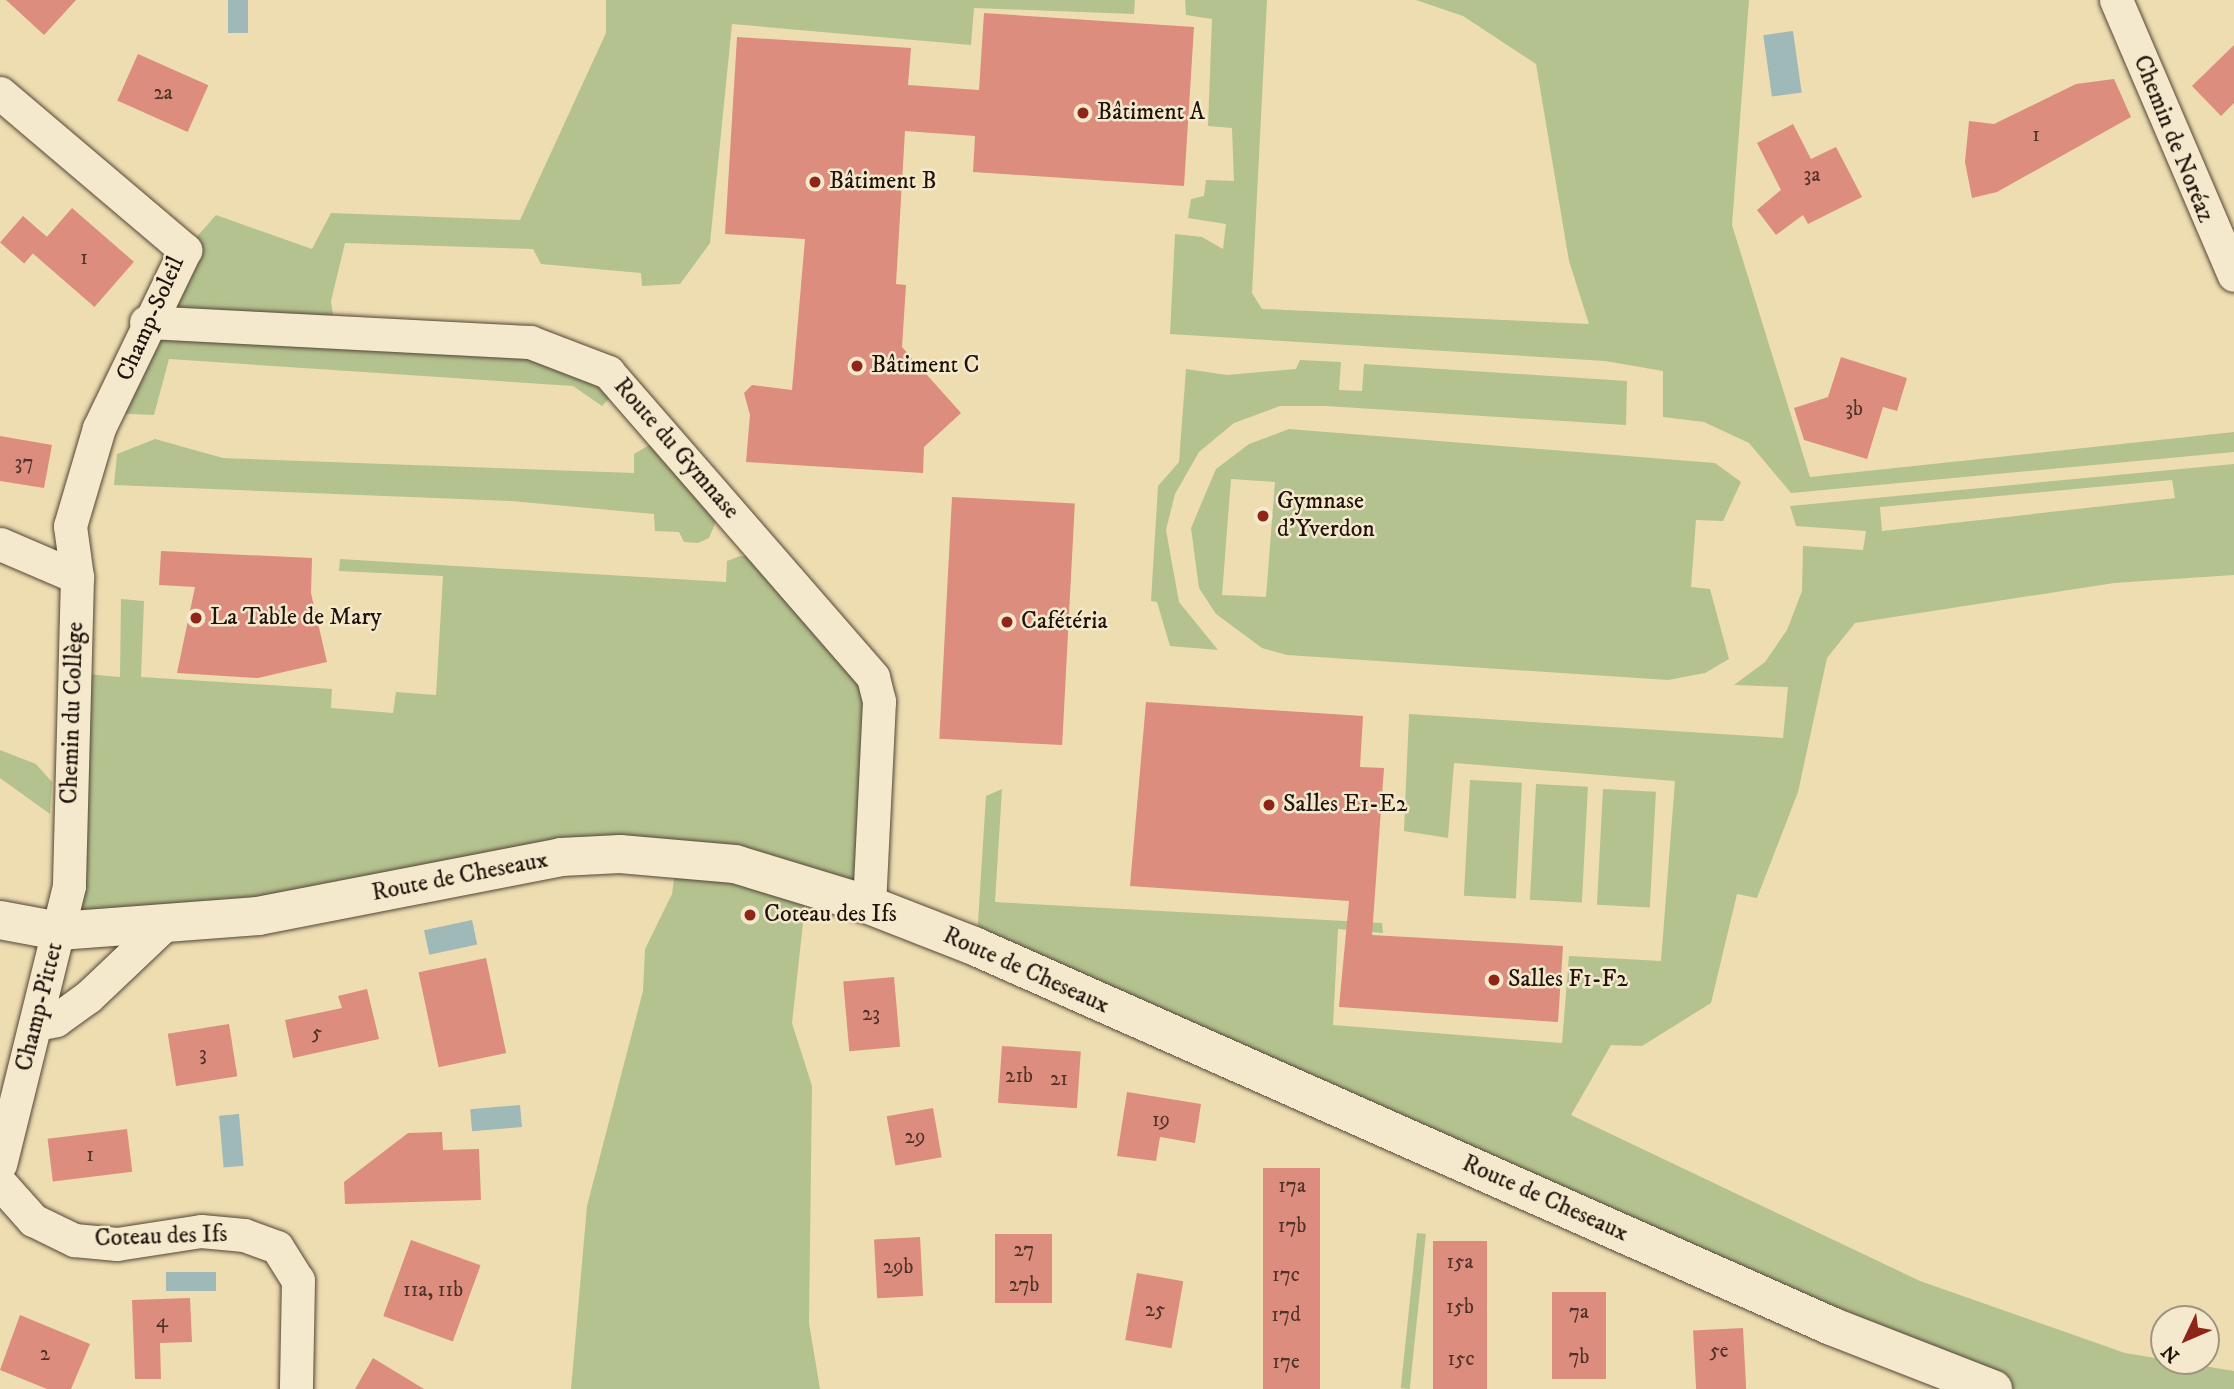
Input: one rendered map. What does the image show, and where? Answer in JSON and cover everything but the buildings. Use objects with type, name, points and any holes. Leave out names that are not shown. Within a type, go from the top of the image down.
[{"type":"street","name":"Chemin de Noréaz","points":[[2116,0],[2234,275]]},
{"type":"street","name":"Champ-Soleil","points":[[0,93],[185,250],[146,322],[99,428],[70,526],[77,577]]},
{"type":"street","name":"Route du Gymnase","points":[[146,322],[530,342],[608,372],[873,677],[879,701],[869,905]]},
{"type":"street","points":[[0,544],[77,577]]},
{"type":"street","name":"Chemin du Collège","points":[[59,931],[69,886],[77,577]]},
{"type":"street","name":"Route de Cheseaux","points":[[0,920],[59,931],[258,916],[561,857],[620,854],[735,864],[869,905],[1831,1326],[1993,1389]]},
{"type":"street","points":[[36,1024],[56,1020],[88,997],[167,922]]},
{"type":"street","name":"Champ-Pittet","points":[[0,1164],[59,931]]},
{"type":"street","name":"Coteau des Ifs","points":[[0,1183],[33,1220],[74,1240],[117,1244],[201,1231],[244,1234],[277,1247],[298,1280],[296,1389]]},
{"type":"green space","points":[[606,0],[1135,0],[1134,14],[974,8],[971,45],[732,24],[710,243],[680,284],[642,286],[641,273],[541,264],[533,249],[345,243],[331,301],[336,335],[530,342],[622,385],[602,406],[573,386],[169,359],[154,415],[109,413],[185,250],[216,215],[312,249],[331,213],[520,220],[606,33]]},
{"type":"green space","points":[[1185,0],[1267,0],[1252,293],[1262,309],[1589,324],[1569,261],[1536,64],[1463,16],[1416,0],[1749,0],[1732,225],[1810,477],[2234,432],[2234,452],[1791,493],[1749,443],[1704,422],[1663,417],[1663,371],[1605,361],[1170,334],[1175,234],[1202,237],[1223,249],[1226,224],[1188,218],[1191,199],[1204,196],[1206,180],[1234,181],[1232,128],[1208,126],[1212,19],[1186,15]]},
{"type":"green space","points":[[1300,360],[1341,362],[1339,390],[1362,391],[1364,364],[1627,381],[1626,425],[1326,406],[1280,406],[1234,423],[1199,452],[1175,494],[1166,530],[1179,602],[1218,650],[1170,646],[1157,602],[1151,601],[1158,486],[1179,462],[1186,369],[1227,375],[1296,369]]},
{"type":"green space","points":[[1289,429],[1715,463],[1741,482],[1723,521],[1696,520],[1691,587],[1710,589],[1729,659],[1705,673],[1668,680],[1287,655],[1262,648],[1216,614],[1199,588],[1191,528],[1216,469],[1249,444]],"holes":[[[1231,479],[1275,482],[1266,597],[1222,595]]]},
{"type":"green space","points":[[666,435],[723,505],[709,538],[698,543],[684,542],[679,532],[655,531],[654,514],[511,501],[114,485],[117,454],[155,439],[223,458],[634,473],[634,454]]},
{"type":"green space","points":[[2234,464],[2234,575],[2114,583],[1855,623],[1827,658],[1798,792],[1757,898],[1737,894],[1711,1003],[1642,1046],[1611,1045],[1571,1115],[1920,1281],[2125,1353],[2150,1357],[2150,1375],[2220,1375],[2220,1369],[2234,1371],[2234,1389],[1993,1389],[977,938],[986,796],[1002,789],[995,902],[1382,923],[1383,933],[1338,929],[1333,1025],[1562,1043],[1569,956],[1661,961],[1675,781],[1454,763],[1448,838],[1404,831],[1409,714],[1783,738],[1788,687],[1734,685],[1765,662],[1787,630],[1802,591],[1803,546],[1863,550],[1866,531],[1796,526],[1790,506]],"holes":[[[2172,480],[2175,498],[1882,531],[1880,507]]]},
{"type":"green space","points":[[740,556],[767,556],[873,677],[869,905],[807,887],[792,1023],[812,1086],[809,1323],[820,1389],[571,1389],[587,1206],[643,991],[645,949],[672,894],[677,858],[59,931],[75,673],[120,677],[121,599],[144,601],[141,677],[332,689],[331,708],[393,713],[396,692],[436,695],[443,576],[339,571],[340,559],[726,582],[727,561]]},
{"type":"green space","points":[[0,750],[36,764],[52,782],[50,814],[0,778]]},
{"type":"green space","points":[[1470,780],[1522,783],[1516,899],[1464,896]]},
{"type":"green space","points":[[1536,784],[1588,787],[1582,903],[1530,900]]},
{"type":"green space","points":[[1603,789],[1656,792],[1650,908],[1597,905]]},
{"type":"green space","points":[[1417,1233],[1426,1234],[1410,1389],[1401,1388]]},
{"type":"water","points":[[228,0],[248,0],[248,33],[228,33]]},
{"type":"water","points":[[1793,31],[1802,92],[1772,97],[1763,35]]},
{"type":"water","points":[[472,920],[477,944],[429,955],[424,930]]},
{"type":"water","points":[[520,1105],[522,1127],[472,1131],[470,1109]]},
{"type":"water","points":[[239,1114],[244,1166],[224,1168],[219,1116]]},
{"type":"water","points":[[166,1272],[216,1272],[216,1291],[166,1291]]},
{"type":"place","name":"Bâtiment A","points":[[1083,113]]},
{"type":"place","name":"Bâtiment B","points":[[815,182]]},
{"type":"place","name":"Bâtiment C","points":[[857,366]]},
{"type":"place","name":"Gymnase d'Yverdon","points":[[1263,516]]},
{"type":"place","name":"La Table de Mary","points":[[196,618]]},
{"type":"place","name":"Cafétéria","points":[[1007,622]]},
{"type":"place","name":"Salles E1-E2","points":[[1269,805]]},
{"type":"place","name":"Coteau des Ifs","points":[[750,915]]},
{"type":"place","name":"Salles F1-F2","points":[[1494,980]]}]
